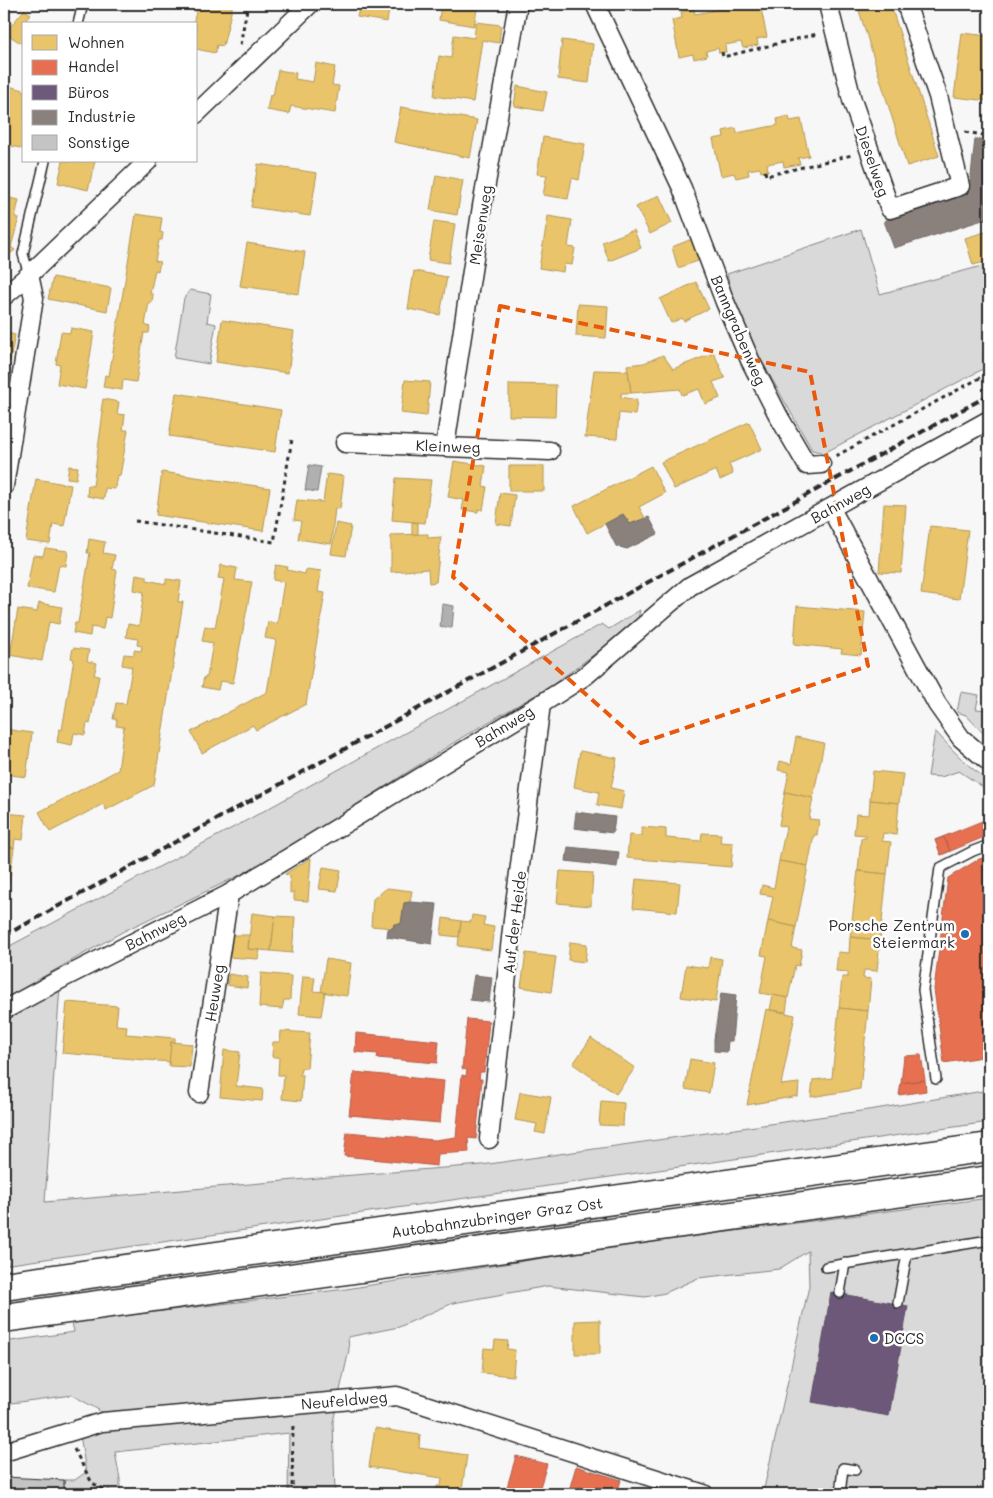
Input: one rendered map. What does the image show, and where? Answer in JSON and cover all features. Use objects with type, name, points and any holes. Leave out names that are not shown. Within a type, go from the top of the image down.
[{"type":"highway","name":"Autobahnzubringer Graz Ost","points":[[4,1286],[989,1148]]},
{"type":"highway","points":[[4,1318],[989,1180]]},
{"type":"street","points":[[198,112],[310,4]]},
{"type":"street","name":"Meisenweg","points":[[445,446],[482,206],[518,4]]},
{"type":"street","name":"Banngrabenweg","points":[[594,4],[682,188],[725,302],[750,360],[779,417],[807,465],[821,464]]},
{"type":"street","name":"Dieselweg","points":[[828,4],[852,100],[890,209],[960,186],[938,96],[906,4]]},
{"type":"street","points":[[4,296],[29,275],[147,162]]},
{"type":"street","points":[[4,486],[34,298],[29,275]]},
{"type":"street","name":"Bahnweg","points":[[4,1010],[229,894],[585,676],[690,586],[989,420]]},
{"type":"street","name":"Kleinweg","points":[[345,443],[550,451]]},
{"type":"street","points":[[831,509],[938,704],[962,738],[988,759]]},
{"type":"street","name":"Auf der Heide","points":[[490,1139],[514,911],[541,704]]},
{"type":"street","name":"Heuweg","points":[[199,1093],[229,894]]},
{"type":"street","name":"Neufeldweg","points":[[4,1452],[102,1422],[397,1396],[704,1494]]},
{"type":"lane","points":[[78,22],[83,4]]},
{"type":"lane","points":[[29,275],[23,254],[45,162]]},
{"type":"lane","points":[[936,1078],[923,990],[940,868],[973,850],[989,845]]},
{"type":"lane","points":[[826,1266],[989,1240]]},
{"type":"lane","points":[[898,1303],[907,1254]]},
{"type":"lane","points":[[840,1293],[845,1263]]},
{"type":"lane","points":[[840,1494],[843,1468],[855,1470]]},
{"type":"path","points":[[233,80],[248,4]]},
{"type":"path","points":[[722,52],[723,57],[835,29]]},
{"type":"path","points":[[764,171],[766,176],[870,150]]},
{"type":"path","points":[[821,464],[989,373]]},
{"type":"path","points":[[135,521],[274,542],[292,439]]},
{"type":"path","points":[[292,1494],[294,1405]]},
{"type":"path","points":[[66,1433],[92,1483],[114,1494]]},
{"type":"highlighted area","points":[[500,306],[810,372],[868,666],[641,743],[453,577]]},
{"type":"shaded area","points":[[861,229],[880,294],[989,264],[983,369],[824,453],[812,450],[738,319],[727,274]]},
{"type":"shaded area","points":[[190,290],[211,294],[207,322],[216,324],[209,364],[174,358],[184,298]]},
{"type":"shaded area","points":[[309,465],[321,467],[317,492],[305,490]]},
{"type":"shaded area","points":[[442,604],[454,606],[452,628],[440,627]]},
{"type":"shaded area","points":[[640,610],[637,623],[551,686],[461,738],[267,862],[124,931],[4,999],[4,949],[251,818],[602,624],[609,629]]},
{"type":"shaded area","points":[[961,692],[979,695],[976,709],[989,710],[989,732],[985,735],[966,715],[957,712]]},
{"type":"shaded area","points":[[935,731],[967,764],[989,780],[989,791],[959,771],[941,777],[928,776]]},
{"type":"shaded area","points":[[60,986],[45,1202],[482,1165],[875,1109],[989,1090],[989,1122],[4,1265],[4,1016]]},
{"type":"shaded area","points":[[989,1198],[989,1494],[763,1493],[809,1286],[808,1251],[779,1269],[698,1278],[665,1293],[645,1297],[548,1286],[453,1303],[399,1327],[348,1337],[349,1350],[333,1422],[335,1494],[288,1494],[289,1433],[115,1452],[120,1479],[120,1494],[64,1494],[64,1480],[75,1480],[86,1472],[80,1435],[102,1422],[99,1410],[72,1395],[4,1404],[4,1342],[74,1332],[72,1322],[346,1289],[612,1247]]},
{"type":"building: Wohnen","points":[[198,4],[233,4],[223,46],[217,45],[215,53],[198,49],[198,22],[194,22]]},
{"type":"building: Wohnen","points":[[360,4],[390,4],[387,22],[357,17]]},
{"type":"building: Wohnen","points":[[441,4],[478,4],[474,26],[439,20]]},
{"type":"building: Wohnen","points":[[736,4],[760,4],[767,37],[757,39],[758,45],[743,48],[741,42],[725,45],[726,52],[719,53],[718,48],[706,51],[707,56],[694,59],[693,54],[679,57],[672,20],[682,18],[681,12],[694,9],[695,14],[736,6]]},
{"type":"building: Wohnen","points":[[857,4],[897,4],[891,6],[939,156],[907,166]]},
{"type":"building: Wohnen","points":[[24,10],[31,14],[25,21],[26,22],[22,22],[22,44],[5,33]]},
{"type":"building: Wohnen","points":[[476,22],[501,25],[499,43],[482,40],[473,102],[434,96],[439,56],[451,58],[454,35],[474,38]]},
{"type":"building: Wohnen","points":[[962,33],[989,36],[989,101],[954,97]]},
{"type":"building: Wohnen","points":[[562,40],[593,44],[589,83],[558,79]]},
{"type":"building: Wohnen","points":[[316,63],[335,67],[332,85],[339,86],[335,113],[291,106],[289,114],[267,110],[270,95],[273,96],[278,70],[296,73],[295,79],[313,82]]},
{"type":"building: Wohnen","points":[[4,85],[22,90],[22,148],[4,144]]},
{"type":"building: Wohnen","points":[[517,86],[547,92],[543,111],[514,106]]},
{"type":"building: Wohnen","points":[[401,107],[477,120],[470,158],[394,142]]},
{"type":"building: Wohnen","points":[[789,116],[790,121],[801,119],[809,156],[798,158],[800,164],[784,167],[783,161],[767,164],[768,171],[761,172],[760,168],[748,170],[749,175],[736,178],[734,173],[721,176],[713,139],[724,137],[723,131],[736,128],[737,133],[778,125],[777,119]]},
{"type":"building: Wohnen","points":[[543,137],[585,144],[579,180],[572,178],[568,199],[543,195],[547,175],[537,174]]},
{"type":"building: Wohnen","points":[[63,162],[95,162],[88,190],[58,183]]},
{"type":"building: Wohnen","points":[[258,164],[317,173],[310,216],[251,207]]},
{"type":"building: Wohnen","points":[[436,175],[463,180],[457,215],[430,210]]},
{"type":"building: Wohnen","points":[[659,195],[672,223],[650,234],[636,207]]},
{"type":"building: Wohnen","points":[[4,197],[19,200],[15,217],[19,218],[11,247],[15,250],[4,259]]},
{"type":"building: Wohnen","points":[[136,214],[162,218],[160,232],[163,233],[162,240],[159,240],[155,261],[160,262],[158,271],[155,270],[150,294],[153,294],[152,303],[149,302],[145,325],[150,327],[149,333],[144,333],[136,382],[123,380],[122,390],[103,387],[105,375],[109,376]]},
{"type":"building: Wohnen","points":[[548,216],[572,220],[568,247],[575,248],[572,265],[564,264],[563,272],[539,268]]},
{"type":"building: Wohnen","points":[[434,221],[455,224],[449,263],[428,260]]},
{"type":"building: Wohnen","points":[[634,230],[641,248],[609,261],[602,242]]},
{"type":"building: Wohnen","points":[[985,232],[989,245],[989,261],[973,265],[965,238]]},
{"type":"building: Wohnen","points":[[692,239],[698,261],[678,268],[672,247]]},
{"type":"building: Wohnen","points":[[247,243],[305,252],[299,294],[240,286]]},
{"type":"building: Wohnen","points":[[414,271],[447,277],[440,315],[408,309]]},
{"type":"building: Wohnen","points":[[53,277],[111,288],[107,311],[48,299]]},
{"type":"building: Wohnen","points":[[696,282],[709,309],[684,321],[682,318],[671,323],[660,299]]},
{"type":"building: Wohnen","points":[[578,304],[608,306],[606,338],[576,336]]},
{"type":"building: Wohnen","points":[[222,320],[294,331],[288,373],[216,362]]},
{"type":"building: Wohnen","points":[[71,328],[94,332],[85,389],[57,384],[60,365],[56,364],[61,332],[70,333]]},
{"type":"building: Wohnen","points":[[4,332],[15,335],[10,361],[4,360]]},
{"type":"building: Wohnen","points":[[714,353],[725,378],[713,382],[720,398],[705,404],[699,389],[682,395],[680,389],[631,393],[627,365],[644,363],[663,355],[673,369]]},
{"type":"building: Wohnen","points":[[594,370],[628,371],[631,393],[621,393],[621,397],[637,400],[635,415],[619,413],[617,439],[585,437]]},
{"type":"building: Wohnen","points":[[405,380],[430,382],[427,416],[401,413]]},
{"type":"building: Wohnen","points":[[509,384],[556,385],[555,417],[509,416]]},
{"type":"building: Wohnen","points":[[176,393],[281,410],[275,452],[169,436]]},
{"type":"building: Wohnen","points":[[103,399],[119,402],[117,414],[125,415],[123,430],[128,430],[120,476],[117,475],[115,489],[105,488],[104,499],[87,496],[88,485],[93,486]]},
{"type":"building: Wohnen","points":[[749,422],[762,449],[729,464],[733,474],[720,480],[716,470],[674,489],[661,462]]},
{"type":"building: Wohnen","points":[[454,461],[486,466],[483,486],[487,487],[483,510],[478,509],[478,512],[462,510],[464,500],[448,497]]},
{"type":"building: Wohnen","points":[[69,466],[78,467],[76,479],[67,478]]},
{"type":"building: Wohnen","points":[[509,466],[544,466],[544,491],[509,491]]},
{"type":"building: Wohnen","points":[[651,466],[665,493],[639,507],[645,518],[630,524],[623,514],[587,533],[574,506]]},
{"type":"building: Wohnen","points":[[162,472],[270,488],[263,531],[156,515]]},
{"type":"building: Wohnen","points":[[327,474],[344,476],[340,509],[335,508],[331,544],[298,539],[301,521],[294,520],[297,500],[323,502]]},
{"type":"building: Wohnen","points":[[396,478],[431,480],[425,523],[392,520]]},
{"type":"building: Wohnen","points":[[36,479],[71,485],[64,526],[53,524],[50,544],[26,541]]},
{"type":"building: Wohnen","points":[[500,493],[515,495],[511,526],[496,524]]},
{"type":"building: Wohnen","points":[[884,504],[906,505],[901,573],[879,572]]},
{"type":"building: Wohnen","points":[[412,522],[418,523],[418,534],[412,535]]},
{"type":"building: Wohnen","points":[[336,523],[351,526],[346,556],[331,554]]},
{"type":"building: Wohnen","points":[[930,526],[968,530],[959,599],[921,594]]},
{"type":"building: Wohnen","points":[[428,534],[428,538],[441,537],[436,582],[429,583],[428,569],[391,572],[391,535]]},
{"type":"building: Wohnen","points":[[89,539],[105,542],[103,553],[115,555],[112,569],[117,570],[110,618],[105,617],[103,629],[91,627],[90,636],[73,633],[75,623],[78,623],[90,553],[87,553]]},
{"type":"building: Wohnen","points":[[45,548],[68,551],[66,566],[59,565],[54,592],[27,588],[33,555],[43,556]]},
{"type":"building: Wohnen","points":[[221,565],[237,568],[235,580],[252,582],[233,683],[220,681],[218,690],[202,687],[204,677],[207,677],[213,643],[202,641],[205,626],[215,628],[224,579],[218,578]]},
{"type":"building: Wohnen","points":[[276,565],[288,567],[287,570],[305,574],[306,569],[321,571],[318,592],[325,593],[306,704],[256,730],[253,725],[202,753],[191,732],[267,692],[276,640],[265,638],[268,622],[277,624],[284,582],[273,580]]},
{"type":"building: Wohnen","points":[[136,574],[147,576],[147,580],[166,584],[166,579],[181,581],[178,602],[183,602],[154,785],[106,810],[103,804],[50,832],[39,812],[118,770],[124,727],[116,726],[117,719],[113,719],[116,703],[126,704],[132,667],[122,665],[124,654],[134,655],[134,650],[141,651],[142,646],[137,645],[138,639],[126,637],[128,624],[139,626],[144,592],[134,590]]},
{"type":"building: Wohnen","points":[[39,603],[62,607],[59,624],[49,622],[42,661],[10,655],[18,609],[37,612]]},
{"type":"building: Wohnen","points":[[797,606],[865,612],[861,655],[841,653],[842,649],[794,644]]},
{"type":"building: Wohnen","points":[[73,648],[89,650],[87,661],[97,663],[94,675],[99,676],[90,724],[87,723],[85,735],[74,733],[72,745],[57,742],[59,729],[62,730],[74,659],[71,658]]},
{"type":"building: Wohnen","points":[[4,729],[32,733],[26,777],[4,774]]},
{"type":"building: Wohnen","points":[[796,737],[824,743],[813,798],[785,792],[789,772],[778,770],[780,761],[791,764]]},
{"type":"building: Wohnen","points":[[580,751],[617,758],[611,788],[624,791],[621,809],[597,805],[599,792],[574,787]]},
{"type":"building: Wohnen","points":[[873,771],[903,774],[899,803],[870,800]]},
{"type":"building: Wohnen","points":[[785,792],[813,798],[809,819],[819,820],[817,835],[814,835],[808,866],[779,861],[786,827],[779,825]]},
{"type":"building: Wohnen","points":[[870,800],[899,803],[896,835],[883,833],[882,841],[891,842],[887,874],[858,871],[861,838],[866,838],[866,835],[854,834],[856,814],[869,815]]},
{"type":"building: Wohnen","points":[[4,813],[26,815],[23,840],[15,839],[14,848],[4,846]]},
{"type":"building: Wohnen","points":[[642,827],[666,829],[666,838],[701,841],[702,833],[721,834],[720,842],[733,843],[731,867],[627,858],[629,835],[642,836]]},
{"type":"building: Wohnen","points":[[4,846],[14,848],[9,883],[4,882]]},
{"type":"building: Wohnen","points":[[311,858],[308,901],[294,900],[294,892],[290,893],[290,876],[285,874]]},
{"type":"building: Wohnen","points":[[779,861],[808,866],[796,927],[768,921],[773,896],[760,894],[762,885],[774,888]]},
{"type":"building: Wohnen","points":[[323,867],[341,870],[337,891],[319,889]]},
{"type":"building: Wohnen","points":[[560,871],[593,873],[591,906],[557,903]]},
{"type":"building: Wohnen","points":[[858,871],[887,874],[880,940],[850,937]]},
{"type":"building: Wohnen","points":[[636,879],[680,883],[677,912],[633,908]]},
{"type":"building: Wohnen","points":[[387,888],[412,891],[410,902],[404,903],[401,924],[394,924],[393,928],[371,926],[373,899]]},
{"type":"building: Wohnen","points":[[252,913],[275,916],[271,951],[248,949]]},
{"type":"building: Wohnen","points":[[472,915],[485,917],[483,925],[494,927],[491,950],[458,946],[461,921],[471,922]]},
{"type":"building: Wohnen","points":[[275,916],[295,917],[292,953],[271,951]]},
{"type":"building: Wohnen","points":[[443,918],[461,921],[459,937],[441,935]]},
{"type":"building: Wohnen","points":[[768,921],[796,927],[792,948],[802,950],[799,966],[795,965],[788,998],[760,993],[767,956],[761,955]]},
{"type":"building: Wohnen","points":[[230,935],[249,935],[248,949],[260,950],[258,959],[228,957]]},
{"type":"building: Wohnen","points":[[850,937],[880,940],[877,971],[864,970],[863,978],[871,979],[868,1011],[839,1008],[842,977],[848,977],[848,972],[836,971],[838,952],[849,953]]},
{"type":"building: Wohnen","points":[[570,942],[587,944],[585,962],[568,960]]},
{"type":"building: Wohnen","points":[[526,953],[556,957],[551,992],[521,987]]},
{"type":"building: Wohnen","points":[[710,957],[722,959],[716,1002],[681,997],[686,965],[708,968]]},
{"type":"building: Wohnen","points":[[326,959],[351,963],[347,996],[321,992]]},
{"type":"building: Wohnen","points":[[261,973],[291,976],[290,1000],[284,1000],[282,1009],[259,1007]]},
{"type":"building: Wohnen","points":[[229,974],[248,977],[247,988],[227,985]]},
{"type":"building: Wohnen","points":[[303,976],[315,977],[313,991],[325,992],[321,1016],[299,1014]]},
{"type":"building: Wohnen","points":[[773,995],[788,998],[786,1012],[770,1010]]},
{"type":"building: Wohnen","points":[[67,1002],[118,1006],[116,1025],[127,1026],[126,1034],[175,1038],[175,1043],[171,1042],[170,1062],[62,1053]]},
{"type":"building: Wohnen","points":[[839,1008],[868,1011],[860,1089],[811,1097],[813,1080],[832,1078]]},
{"type":"building: Wohnen","points":[[766,1009],[795,1015],[781,1085],[799,1083],[798,1096],[747,1105]]},
{"type":"building: Wohnen","points":[[281,1031],[310,1033],[307,1068],[301,1068],[300,1075],[303,1075],[301,1101],[282,1099],[284,1075],[278,1075],[279,1057],[272,1057],[273,1042],[280,1042]]},
{"type":"building: Wohnen","points":[[591,1038],[635,1068],[616,1094],[573,1064]]},
{"type":"building: Wohnen","points":[[171,1042],[192,1044],[190,1067],[169,1066]]},
{"type":"building: Wohnen","points":[[224,1050],[240,1052],[236,1086],[263,1089],[262,1101],[220,1097]]},
{"type":"building: Wohnen","points":[[690,1059],[714,1063],[709,1093],[685,1089]]},
{"type":"building: Wohnen","points":[[520,1092],[551,1097],[545,1134],[535,1132],[537,1124],[515,1120]]},
{"type":"building: Wohnen","points":[[601,1101],[624,1103],[623,1126],[599,1125]]},
{"type":"building: Wohnen","points":[[600,1320],[600,1354],[575,1354],[575,1321]]},
{"type":"building: Wohnen","points":[[495,1340],[508,1341],[507,1349],[515,1350],[513,1376],[482,1373],[484,1348],[494,1349]]},
{"type":"building: Wohnen","points":[[375,1428],[420,1435],[419,1448],[467,1455],[462,1489],[465,1490],[465,1494],[436,1494],[437,1486],[441,1486],[442,1478],[369,1467]]},
{"type":"building: Handel","points":[[987,819],[989,835],[941,855],[935,840]]},
{"type":"building: Handel","points":[[944,837],[950,851],[941,855],[935,840]]},
{"type":"building: Handel","name":"Porsche Zentrum Steiermark","points":[[989,857],[989,1056],[944,1063],[934,989],[948,878],[979,859]]},
{"type":"building: Handel","points":[[467,1019],[489,1021],[484,1072],[480,1072],[479,1079],[482,1079],[476,1139],[468,1138],[469,1152],[438,1154],[437,1166],[344,1156],[347,1132],[435,1140],[456,1137],[462,1075],[466,1076],[467,1070],[462,1069]]},
{"type":"building: Handel","points":[[356,1033],[439,1041],[437,1063],[377,1058],[378,1054],[355,1052]]},
{"type":"building: Handel","points":[[921,1055],[925,1080],[901,1083],[904,1056]]},
{"type":"building: Handel","points":[[354,1072],[444,1081],[440,1123],[349,1115]]},
{"type":"building: Handel","points":[[925,1080],[926,1091],[899,1095],[901,1083]]},
{"type":"building: Handel","points":[[516,1456],[547,1464],[538,1494],[505,1494]]},
{"type":"building: Handel","points":[[576,1466],[621,1480],[617,1494],[568,1494]]},
{"type":"building: Büros","points":[[831,1292],[908,1306],[889,1416],[812,1402]]},
{"type":"building: Industrie","points":[[975,139],[989,141],[989,218],[894,248],[884,221],[969,193]]},
{"type":"building: Industrie","points":[[623,514],[630,524],[649,517],[658,534],[627,549],[616,546],[605,524]]},
{"type":"building: Industrie","points":[[576,812],[615,817],[613,833],[574,828]]},
{"type":"building: Industrie","points":[[568,847],[619,852],[617,867],[566,861]]},
{"type":"building: Industrie","points":[[404,903],[437,904],[432,944],[387,937],[388,929],[393,928],[394,924],[401,924]]},
{"type":"building: Industrie","points":[[474,975],[492,977],[489,1002],[470,1000]]},
{"type":"building: Industrie","points":[[721,993],[736,995],[732,1041],[728,1041],[727,1052],[714,1051]]},
{"type":"building: Sonstige","points":[[4,1477],[64,1480],[64,1494],[4,1494]]},
{"type":"railway","points":[[4,936],[989,395]]},
{"type":"place","name":"Porsche Zentrum Steiermark","points":[[965,934]]},
{"type":"place","name":"DCCS","points":[[874,1338]]}]
